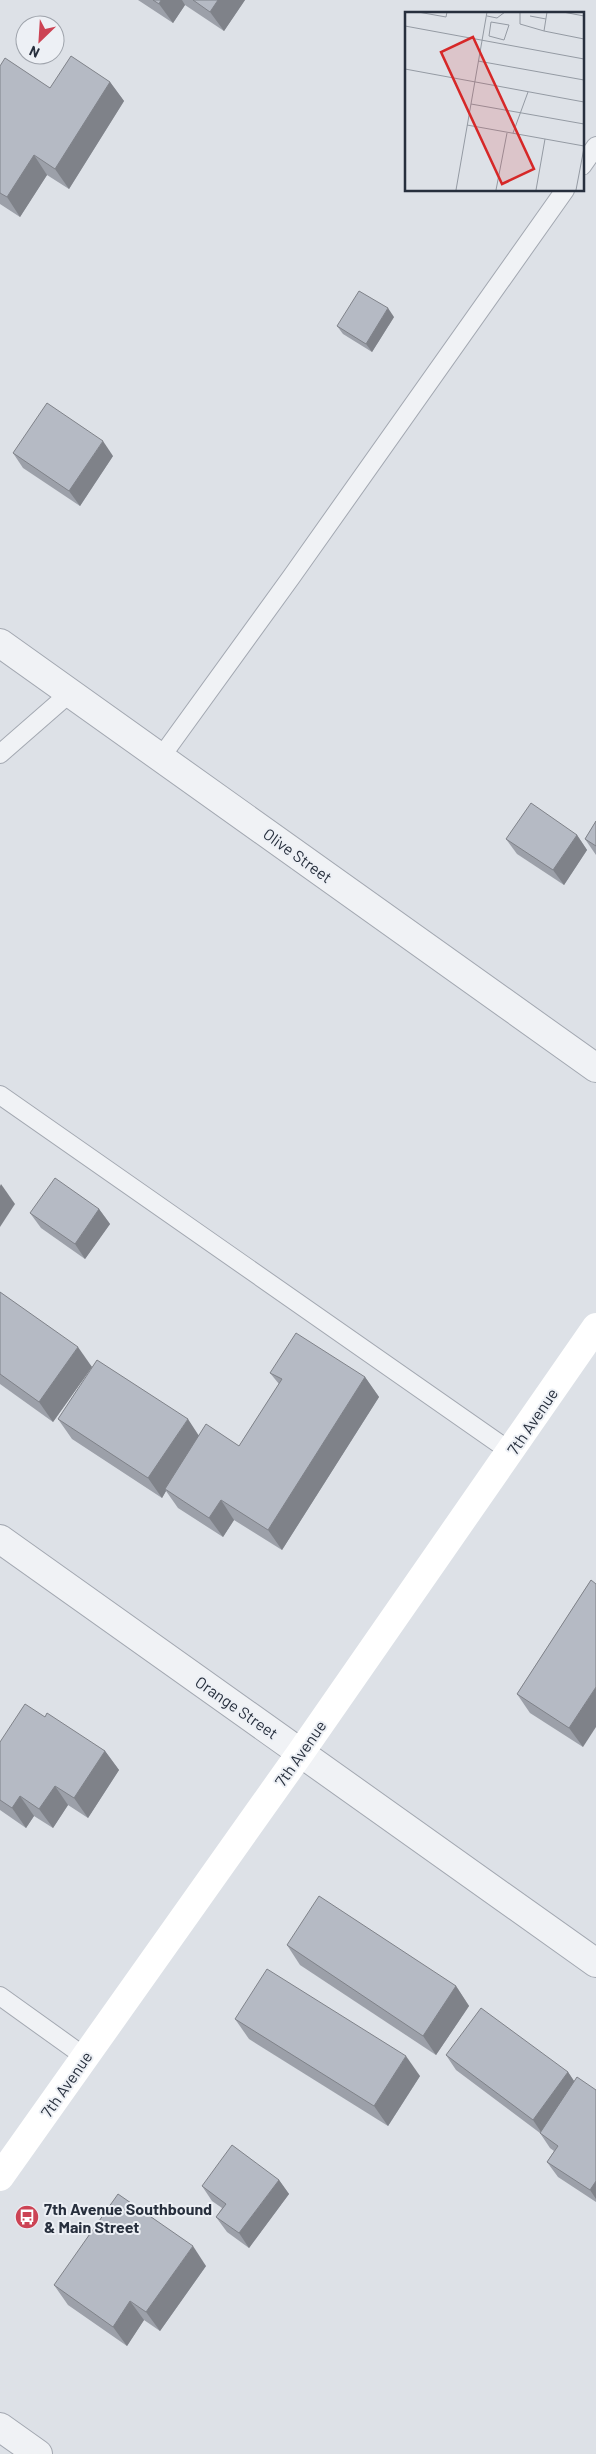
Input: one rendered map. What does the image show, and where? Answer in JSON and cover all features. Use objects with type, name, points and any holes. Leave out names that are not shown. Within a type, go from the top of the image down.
[{"type":"street","name":"Olive Street","points":[[0,643],[596,1068]]},
{"type":"street","name":"7th Avenue","points":[[0,2177],[301,1752],[596,1327]]},
{"type":"street","name":"Orange Street","points":[[0,1539],[596,1963]]},
{"type":"street","points":[[0,2427],[38,2454]]},
{"type":"lane","points":[[584,163],[596,146]]},
{"type":"lane","points":[[161,757],[310,552],[565,191]]},
{"type":"lane","points":[[0,754],[71,692]]},
{"type":"lane","points":[[0,1095],[511,1452]]},
{"type":"lane","points":[[0,1996],[85,2057]]},
{"type":"building","points":[[153,0],[161,0],[159,4]]},
{"type":"building","points":[[193,0],[218,0],[210,12]]},
{"type":"building","points":[[71,56],[110,82],[55,169],[34,155],[7,197],[0,193],[0,66],[5,58],[50,88]]},
{"type":"building","points":[[359,291],[388,308],[366,344],[337,326]]},
{"type":"building","points":[[47,403],[103,441],[69,491],[13,453]]},
{"type":"building","points":[[531,803],[577,835],[553,870],[506,839]]},
{"type":"building","points":[[596,821],[596,846],[585,839]]},
{"type":"building","points":[[55,1178],[99,1209],[75,1244],[30,1213]]},
{"type":"building","points":[[0,1292],[78,1347],[39,1402],[0,1374]]},
{"type":"building","points":[[296,1333],[365,1377],[268,1530],[221,1500],[209,1518],[165,1489],[206,1424],[239,1446],[282,1379],[270,1373]]},
{"type":"building","points":[[97,1360],[188,1419],[148,1478],[58,1419]]},
{"type":"building","points":[[591,1580],[596,1584],[596,1687],[569,1728],[517,1694]]},
{"type":"building","points":[[25,1704],[45,1717],[47,1713],[105,1751],[74,1798],[55,1786],[39,1809],[20,1796],[12,1808],[0,1800],[0,1742]]},
{"type":"building","points":[[319,1896],[456,1986],[423,2036],[287,1945]]},
{"type":"building","points":[[267,1969],[406,2056],[374,2106],[235,2019]]},
{"type":"building","points":[[481,2008],[568,2072],[533,2120],[446,2055]]},
{"type":"building","points":[[577,2077],[596,2090],[596,2181],[590,2190],[547,2162],[558,2146],[540,2133]]},
{"type":"building","points":[[232,2145],[279,2180],[239,2233],[216,2217],[226,2204],[202,2186]]},
{"type":"building","points":[[118,2194],[193,2246],[146,2312],[130,2301],[113,2327],[54,2285]]},
{"type":"place","name":"7th Avenue Southbound & Main Street","points":[[27,2217]]}]
